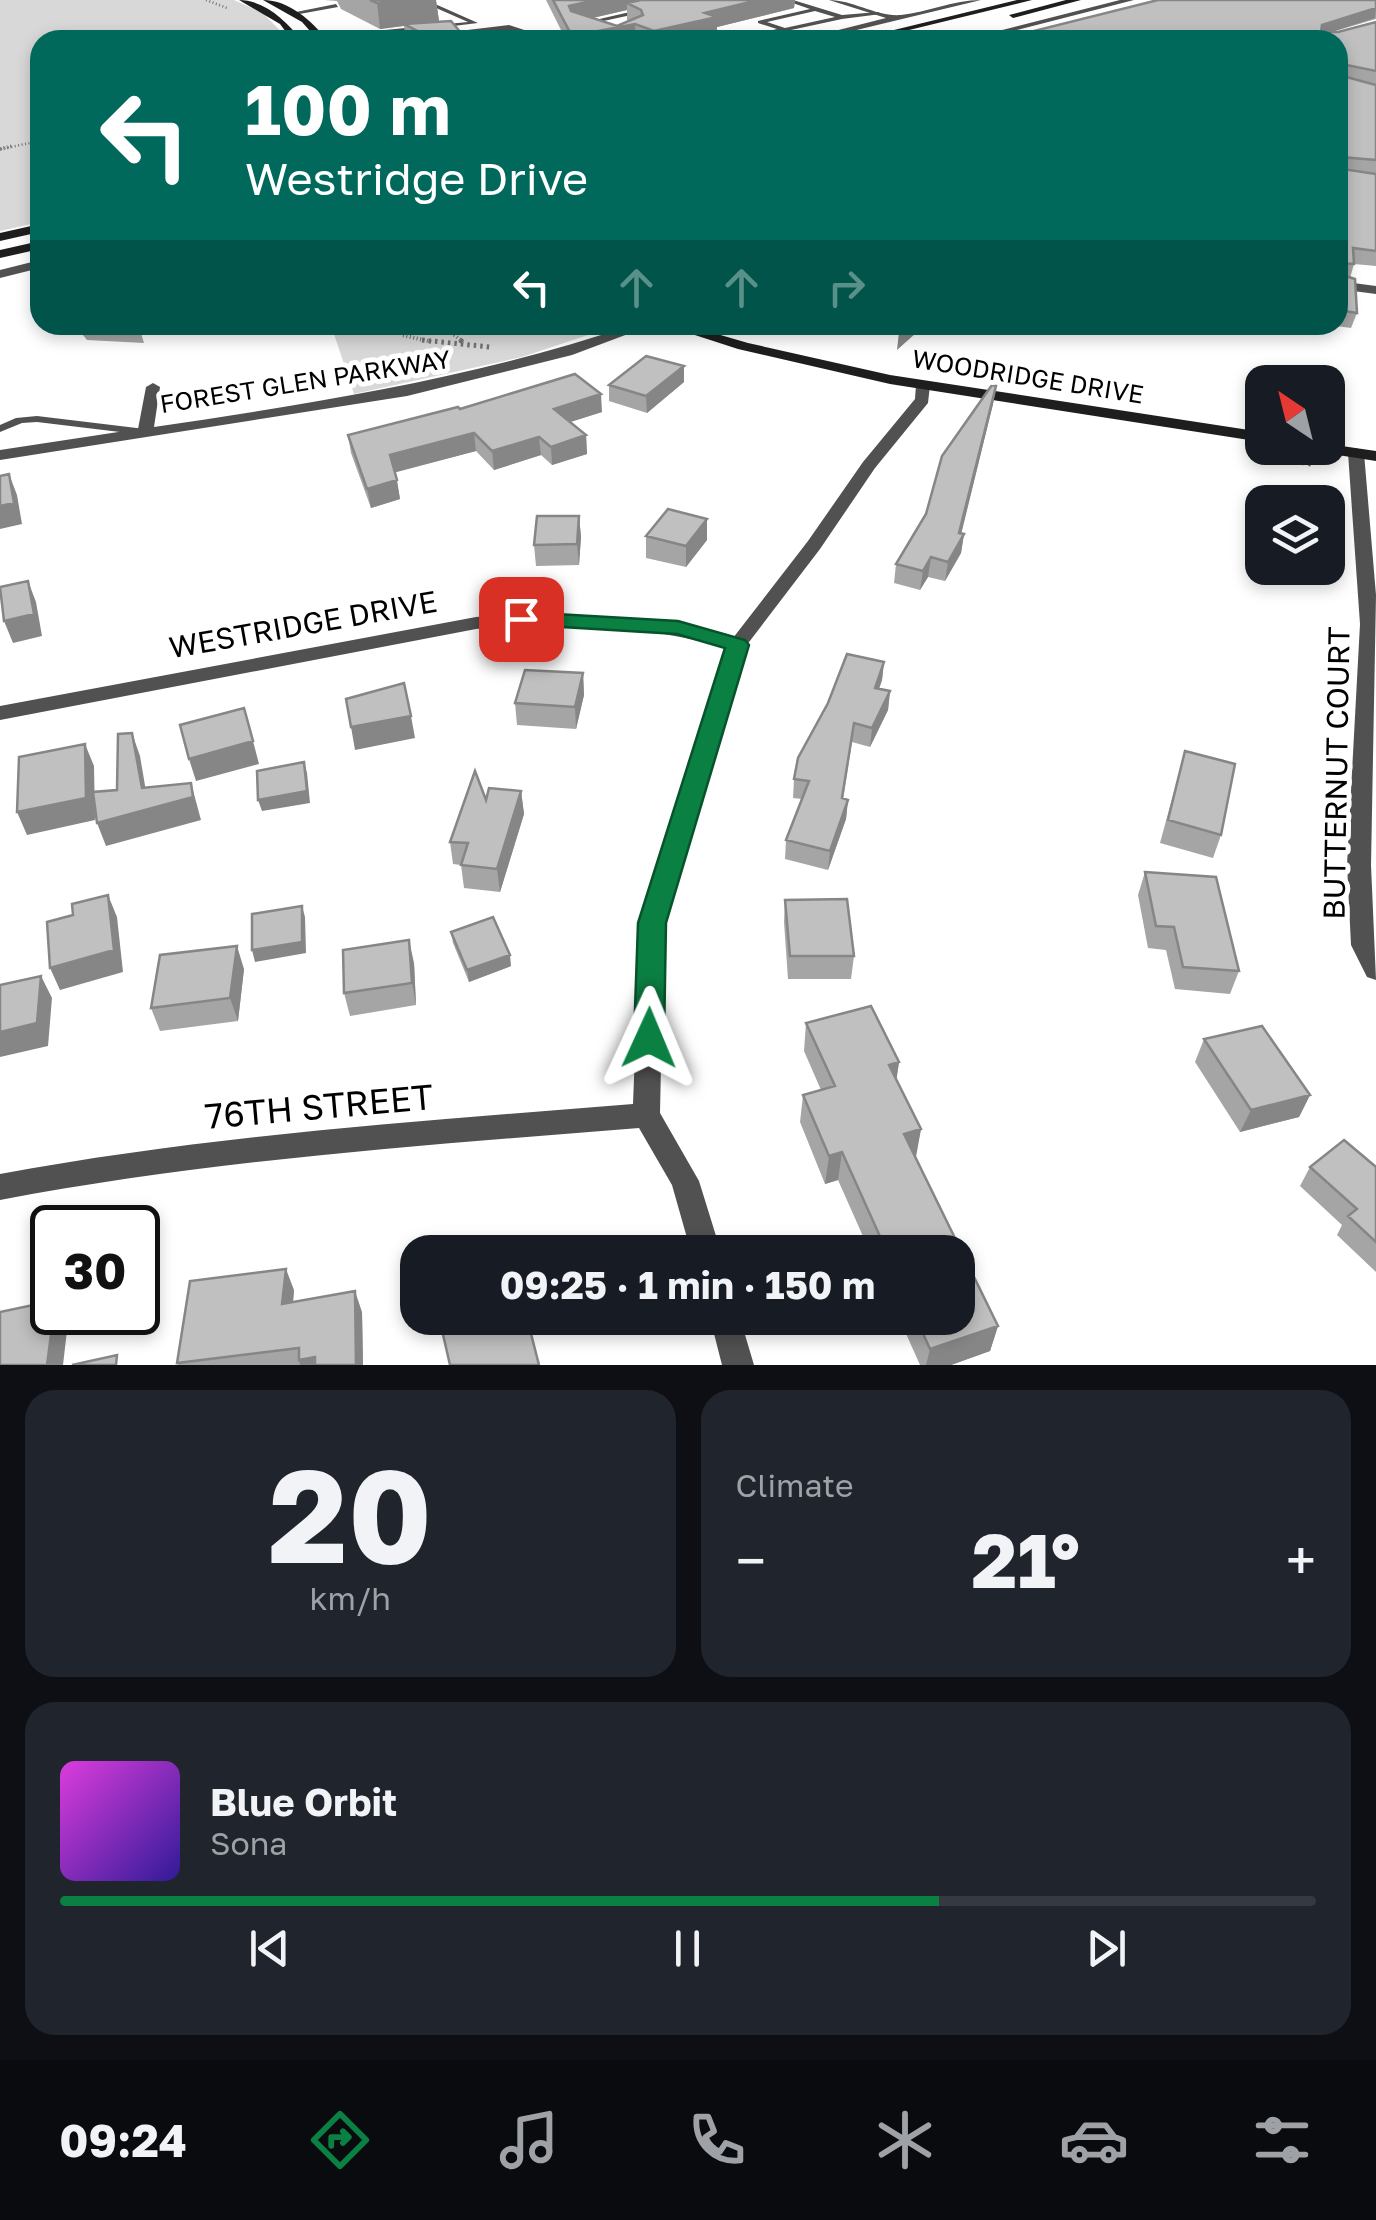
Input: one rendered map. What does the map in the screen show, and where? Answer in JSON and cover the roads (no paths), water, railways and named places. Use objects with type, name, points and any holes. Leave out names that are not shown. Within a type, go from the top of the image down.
[{"type":"street","points":[[243,0],[283,22],[289,30]]},
{"type":"street","points":[[268,0],[294,13],[312,30]]},
{"type":"street","points":[[833,0],[925,24]]},
{"type":"street","points":[[846,30],[977,0]]},
{"type":"street","points":[[900,30],[1028,0]]},
{"type":"street","points":[[950,30],[1077,0]]},
{"type":"street","points":[[1008,30],[1130,0]]},
{"type":"street","points":[[492,30],[517,30]]},
{"type":"street","points":[[0,237],[30,230]]},
{"type":"street","points":[[0,254],[30,246]]},
{"type":"street","points":[[0,274],[30,266]]},
{"type":"street","points":[[1348,287],[1376,290]]},
{"type":"street","name":"FOREST GLEN PARKWAY","points":[[0,455],[418,390],[539,361],[616,335]]},
{"type":"street","name":"WOODRIDGE DRIVE","points":[[707,335],[785,357],[923,385],[1245,435]]},
{"type":"street","points":[[701,1235],[685,1182],[646,1116],[652,923],[738,645],[869,465],[923,400],[923,385]]},
{"type":"street","name":"FOREST GLEN PARKWAY","points":[[146,432],[153,387]]},
{"type":"street","name":"BUTTERNUT COURT","points":[[1366,455],[1369,624],[1360,885],[1363,945],[1376,970]]},
{"type":"street","name":"WESTRIDGE DRIVE","points":[[0,714],[223,668],[521,619],[678,628],[738,645]]},
{"type":"street","name":"76TH STREET","points":[[0,1187],[79,1171],[241,1148],[646,1116]]},
{"type":"street","points":[[730,1335],[738,1365]]},
{"type":"lane","points":[[422,0],[492,30]]},
{"type":"lane","points":[[786,0],[842,17]]},
{"type":"lane","points":[[294,13],[336,6]]},
{"type":"lane","points":[[816,9],[760,22],[784,30],[842,17],[878,14]]},
{"type":"lane","points":[[589,30],[576,25],[645,11]]},
{"type":"lane","points":[[610,18],[624,24]]},
{"type":"lane","points":[[405,30],[475,23]]},
{"type":"lane","points":[[0,429],[20,420],[37,419],[146,432]]}]
